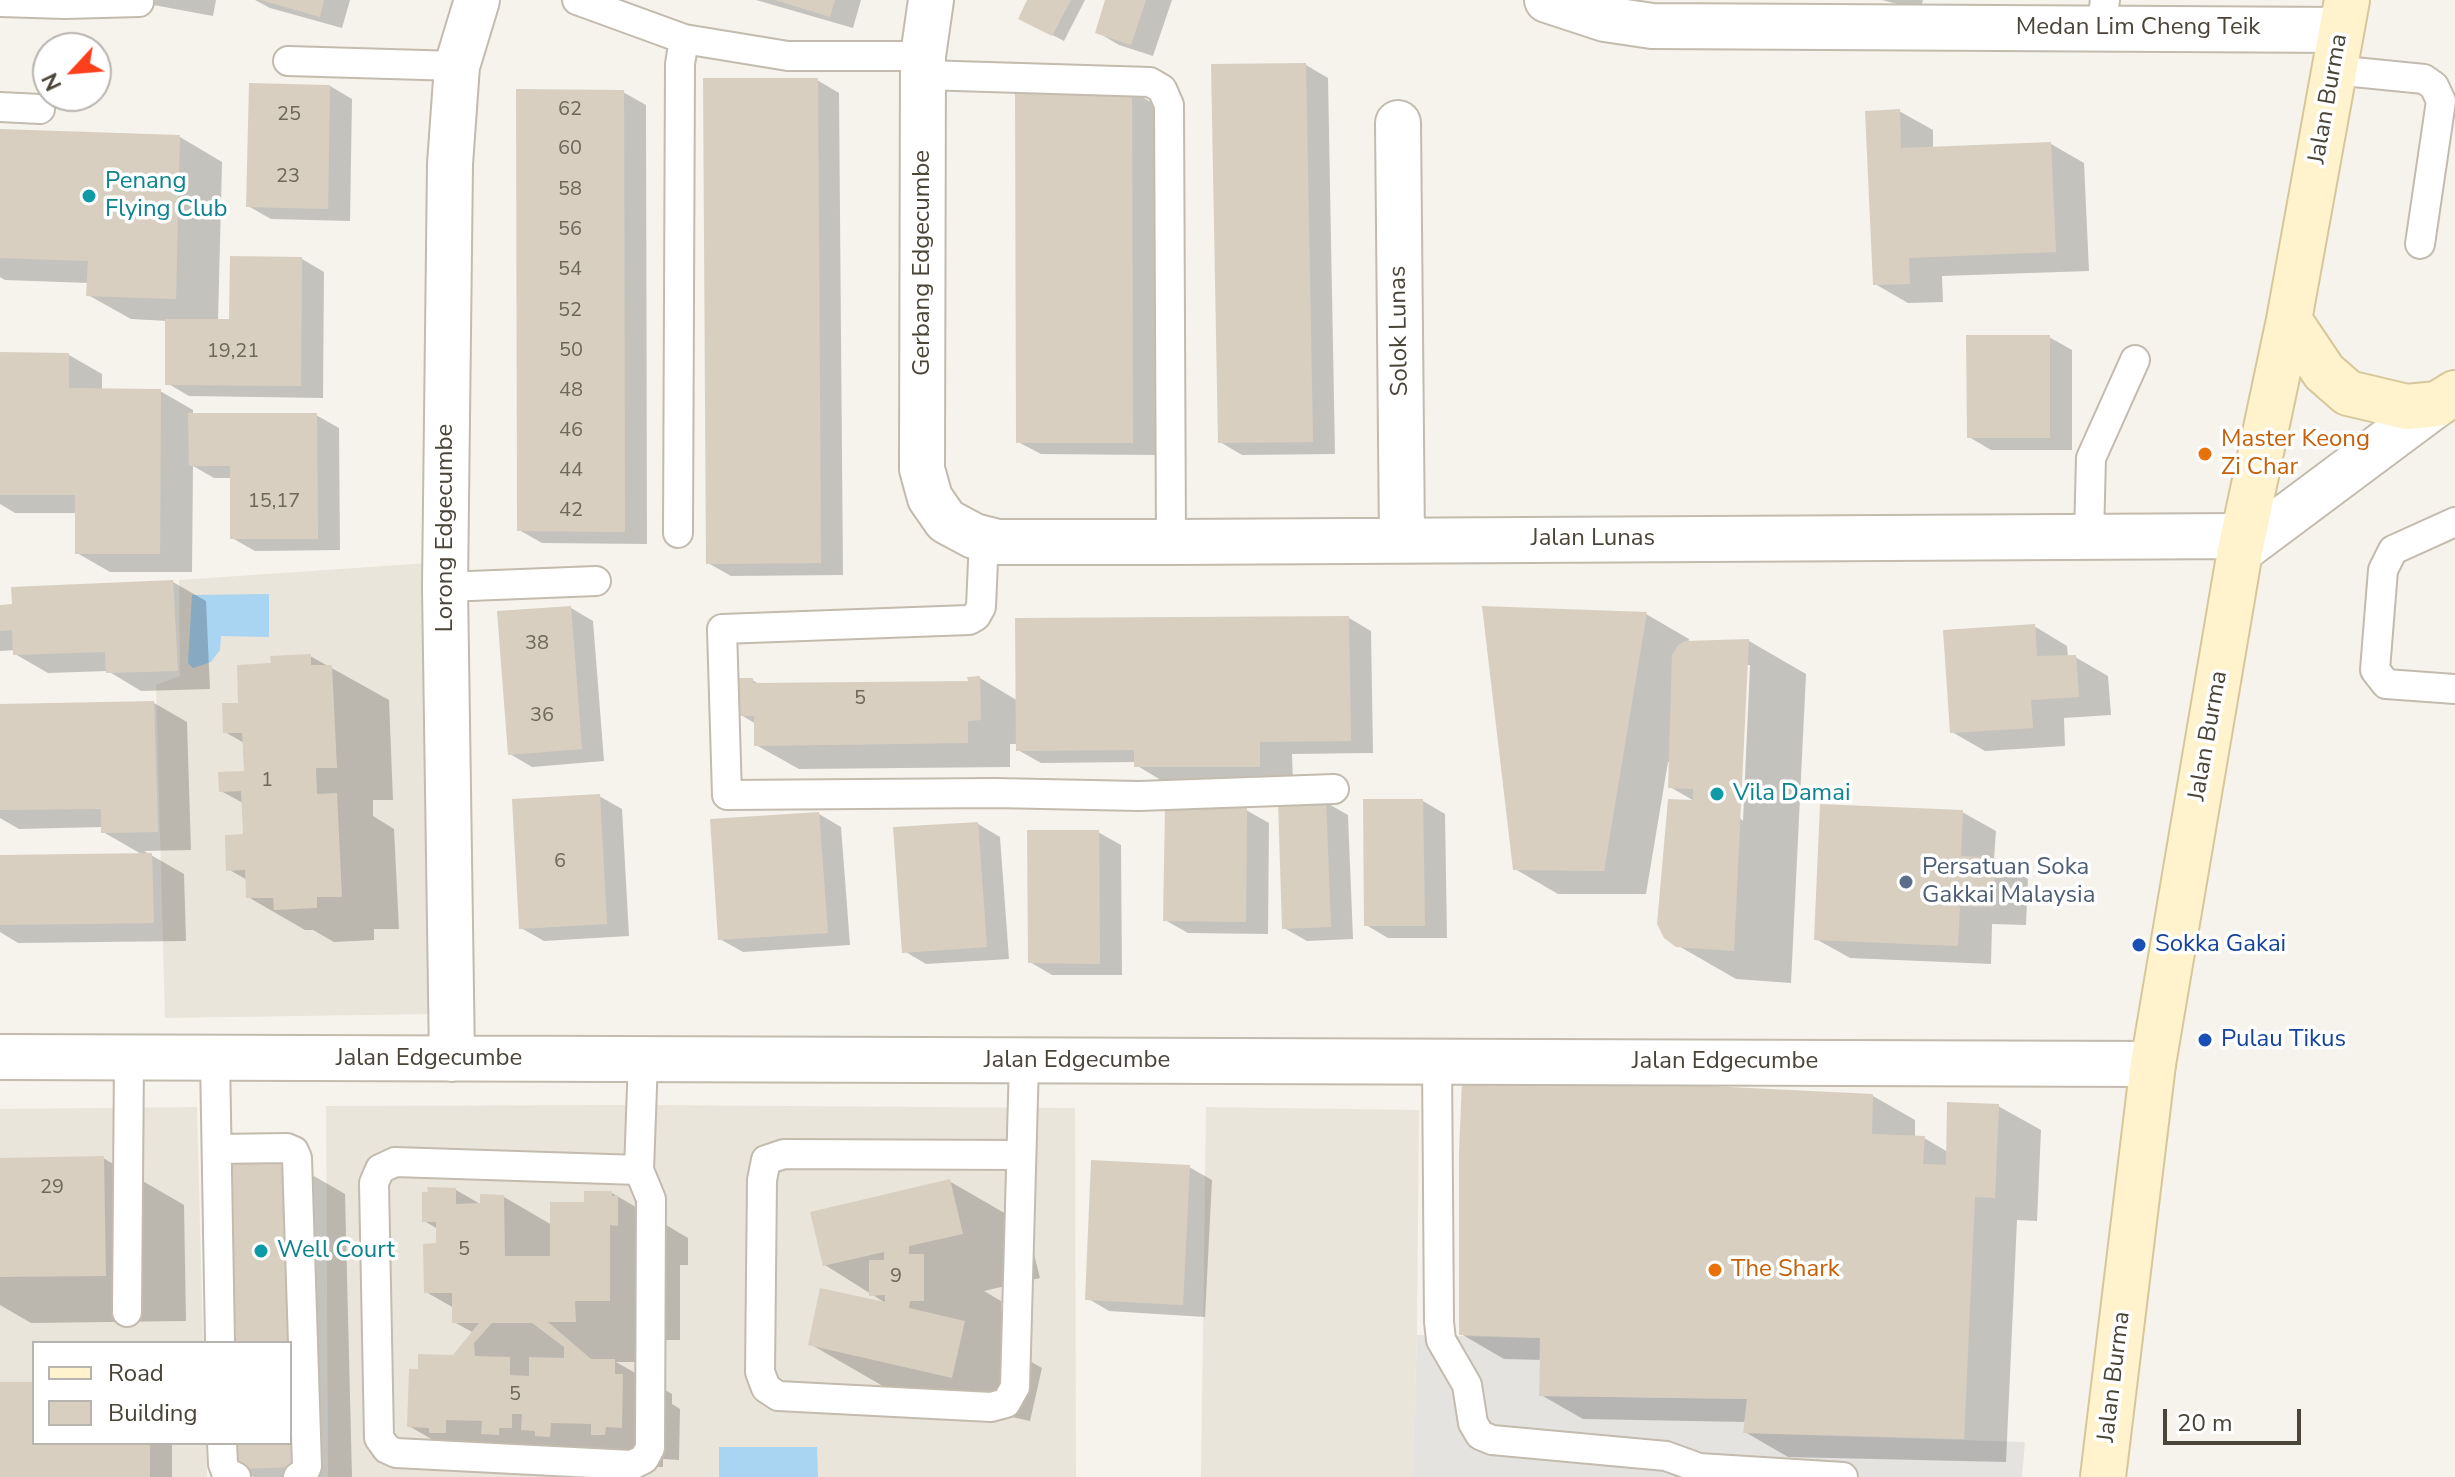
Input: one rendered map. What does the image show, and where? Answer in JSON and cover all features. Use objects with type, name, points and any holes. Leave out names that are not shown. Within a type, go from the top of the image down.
[{"type":"main road","name":"Jalan Burma","points":[[2103,1477],[2153,1064],[2241,543],[2289,320],[2340,33]]},
{"type":"main road","points":[[2289,320],[2324,372],[2348,393],[2407,407],[2446,398]]},
{"type":"street","name":"Lorong Edgecumbe","points":[[452,1059],[445,587],[450,164],[457,66],[477,0]]},
{"type":"street","name":"Gerbang Edgecumbe","points":[[931,0],[923,66],[922,469],[930,498],[965,530]]},
{"type":"street","name":"Medan Lim Cheng Teik","points":[[1547,0],[1605,19],[1656,13],[2103,14],[2340,33]]},
{"type":"street","name":"Solok Lunas","points":[[1398,123],[1402,540]]},
{"type":"street","points":[[2241,543],[2446,398]]},
{"type":"street","name":"Jalan Lunas","points":[[965,530],[998,542],[2089,536],[2241,543]]},
{"type":"street","name":"Jalan Edgecumbe","points":[[0,1057],[2153,1064]]},
{"type":"lane","points":[[577,0],[684,39],[788,56],[1150,82],[1162,89],[1169,105],[1171,542]]},
{"type":"lane","points":[[0,2],[139,2]]},
{"type":"lane","points":[[2340,33],[2424,79],[2434,86],[2441,101],[2420,244]]},
{"type":"lane","points":[[678,533],[680,79],[684,39]]},
{"type":"lane","points":[[288,61],[457,66]]},
{"type":"lane","points":[[0,107],[32,109]]},
{"type":"lane","points":[[2089,536],[2091,458],[2135,360]]},
{"type":"lane","points":[[2455,522],[2393,550],[2383,570],[2375,670],[2386,684],[2455,689]]},
{"type":"lane","points":[[965,530],[981,607],[976,616],[969,620],[722,629],[727,795],[995,793],[1139,796],[1334,789]]},
{"type":"lane","points":[[445,587],[596,581]]},
{"type":"lane","points":[[127,1312],[129,1058]]},
{"type":"lane","points":[[215,1058],[220,1341]]},
{"type":"lane","points":[[639,1170],[395,1162],[380,1169],[374,1183],[379,1438],[387,1449],[396,1453],[632,1465],[644,1459],[650,1448],[651,1199],[639,1170],[643,1059]]},
{"type":"lane","points":[[1021,1155],[784,1154],[766,1160],[762,1180],[760,1372],[766,1388],[778,1396],[991,1407],[1006,1403],[1015,1387],[1024,1061]]},
{"type":"lane","points":[[1437,1061],[1441,1340],[1467,1385],[1473,1423],[1480,1435],[1492,1440],[1666,1456],[1699,1468],[1843,1477]]},
{"type":"lane","points":[[217,1149],[287,1148],[294,1151],[297,1158],[307,1466],[298,1477]]},
{"type":"lane","points":[[222,1445],[226,1472],[236,1477]]},
{"type":"shaded area","points":[[428,563],[433,1014],[165,1018],[156,685],[180,676],[179,580]]},
{"type":"shaded area","points":[[326,1106],[1075,1108],[1076,1477],[328,1477]]},
{"type":"shaded area","points":[[197,1107],[203,1341],[32,1341],[32,1445],[206,1445],[207,1477],[0,1477],[0,1109]]},
{"type":"shaded area","points":[[1206,1107],[1419,1110],[1412,1477],[1201,1477]]},
{"type":"shaded area","points":[[1417,1335],[1540,1338],[1539,1396],[1747,1399],[1743,1433],[2025,1442],[2022,1477],[1412,1477]]},
{"type":"water","points":[[269,594],[269,637],[221,636],[220,650],[211,662],[193,668],[188,663],[192,595]]},
{"type":"water","points":[[719,1447],[817,1447],[818,1477],[719,1477]]},
{"type":"building","points":[[261,0],[324,0],[320,17]]},
{"type":"building","points":[[775,0],[835,0],[830,17]]},
{"type":"building","points":[[1027,0],[1071,0],[1052,36],[1018,19]]},
{"type":"building","points":[[1105,0],[1146,0],[1131,45],[1095,33]]},
{"type":"building","points":[[1306,63],[1313,442],[1218,443],[1211,64]]},
{"type":"building","points":[[703,78],[818,78],[821,563],[706,564]]},
{"type":"building","points":[[249,83],[330,85],[328,209],[246,207]]},
{"type":"building","points":[[516,89],[624,90],[625,532],[517,531]]},
{"type":"building","points":[[1015,89],[1132,89],[1133,443],[1016,443]]},
{"type":"building","points":[[1900,109],[1901,148],[2051,142],[2056,252],[1909,258],[1910,284],[1873,285],[1865,111]]},
{"type":"building","name":"Penang Flying Club","points":[[0,129],[180,135],[176,299],[86,296],[88,261],[0,258]]},
{"type":"building","points":[[230,256],[302,257],[301,386],[165,385],[165,319],[229,319]]},
{"type":"building","points":[[1966,335],[2050,335],[2050,438],[1967,438]]},
{"type":"building","points":[[0,352],[69,353],[69,388],[161,389],[160,554],[75,554],[75,495],[0,495]]},
{"type":"building","points":[[188,413],[317,413],[318,539],[230,539],[230,466],[189,466]]},
{"type":"building","points":[[173,580],[178,671],[106,673],[105,652],[13,655],[12,630],[0,631],[0,605],[12,604],[11,587]]},
{"type":"building","points":[[571,606],[582,749],[508,755],[497,611]]},
{"type":"building","points":[[1482,606],[1647,612],[1604,871],[1513,870]]},
{"type":"building","points":[[1349,616],[1351,741],[1260,742],[1260,767],[1134,767],[1134,750],[1016,751],[1015,618]]},
{"type":"building","points":[[2035,624],[2037,656],[2076,655],[2079,697],[2031,700],[2033,728],[1950,733],[1943,630]]},
{"type":"building","name":"Vila Damai","points":[[1749,639],[1734,951],[1676,947],[1664,938],[1657,924],[1668,799],[1693,800],[1693,789],[1668,788],[1672,655],[1678,645],[1685,641]]},
{"type":"building","points":[[311,654],[311,665],[332,665],[337,768],[316,768],[317,794],[337,793],[342,897],[317,897],[317,908],[274,910],[273,898],[246,898],[245,870],[226,871],[225,835],[243,834],[241,791],[219,792],[218,772],[244,771],[242,733],[223,733],[222,703],[238,703],[237,665],[271,663],[270,656]]},
{"type":"building","points":[[980,676],[981,720],[968,721],[968,743],[754,746],[754,716],[739,716],[739,678],[753,678],[753,683],[968,681],[967,677]]},
{"type":"building","points":[[154,701],[158,832],[101,833],[101,809],[0,810],[0,704]]},
{"type":"building","points":[[600,794],[607,924],[519,929],[512,799]]},
{"type":"building","points":[[1363,799],[1423,799],[1425,926],[1364,926]]},
{"type":"building","points":[[1326,800],[1331,927],[1282,929],[1278,801]]},
{"type":"building","name":"Persatuan Soka Gakkai Malaysia","points":[[1820,804],[1963,810],[1961,856],[1996,858],[1993,907],[1960,906],[1958,946],[1814,940]]},
{"type":"building","points":[[1165,806],[1247,808],[1246,922],[1163,921]]},
{"type":"building","points":[[819,812],[828,933],[718,940],[710,819]]},
{"type":"building","points":[[978,822],[987,947],[902,953],[893,827]]},
{"type":"building","points":[[1027,830],[1099,830],[1100,964],[1028,963]]},
{"type":"building","points":[[152,853],[154,923],[0,925],[0,855]]},
{"type":"building","name":"The Shark","points":[[1462,1081],[1605,1081],[1873,1094],[1872,1134],[1925,1136],[1923,1164],[1946,1165],[1947,1102],[1999,1104],[1995,1198],[1975,1197],[1964,1439],[1743,1433],[1747,1399],[1539,1396],[1540,1338],[1459,1335]]},
{"type":"building","points":[[104,1156],[106,1276],[0,1277],[0,1158]]},
{"type":"building","name":"Well Court","points":[[288,1159],[296,1467],[236,1469],[235,1445],[292,1445],[292,1341],[233,1341],[229,1160]]},
{"type":"building","points":[[1091,1160],[1190,1165],[1183,1305],[1085,1300]]},
{"type":"building","points":[[950,1179],[963,1234],[909,1246],[909,1254],[924,1254],[924,1301],[910,1301],[909,1308],[965,1321],[952,1378],[808,1345],[820,1288],[885,1302],[885,1295],[869,1296],[869,1260],[884,1260],[884,1252],[823,1266],[810,1212]]},
{"type":"building","points":[[427,1187],[456,1188],[456,1204],[480,1203],[480,1194],[504,1195],[505,1256],[550,1256],[550,1202],[584,1202],[584,1191],[612,1191],[612,1196],[618,1195],[618,1226],[610,1225],[610,1301],[575,1301],[576,1322],[548,1322],[591,1359],[615,1359],[615,1374],[623,1374],[622,1428],[606,1427],[605,1435],[591,1435],[591,1424],[551,1423],[550,1437],[535,1436],[535,1431],[521,1430],[522,1414],[512,1414],[512,1428],[499,1428],[499,1435],[481,1434],[482,1421],[446,1420],[446,1433],[429,1433],[429,1428],[407,1427],[409,1369],[418,1369],[418,1354],[453,1355],[479,1323],[452,1323],[452,1293],[424,1293],[423,1244],[436,1243],[436,1222],[422,1222],[422,1192],[428,1192]],"holes":[[[492,1323],[532,1323],[564,1347],[564,1358],[529,1357],[529,1376],[510,1375],[510,1357],[475,1356],[474,1343]]]},
{"type":"building","points":[[0,1382],[32,1382],[32,1445],[150,1445],[150,1477],[0,1477]]},
{"type":"place","name":"Penang Flying Club","points":[[89,196]]},
{"type":"place","name":"Master Keong Zi Char","points":[[2205,454]]},
{"type":"place","name":"Vila Damai","points":[[1717,794]]},
{"type":"place","name":"Persatuan Soka Gakkai Malaysia","points":[[1906,882]]},
{"type":"place","name":"Sokka Gakai","points":[[2139,945]]},
{"type":"place","name":"Pulau Tikus","points":[[2205,1040]]},
{"type":"place","name":"Well Court","points":[[261,1251]]},
{"type":"place","name":"The Shark","points":[[1715,1270]]}]
